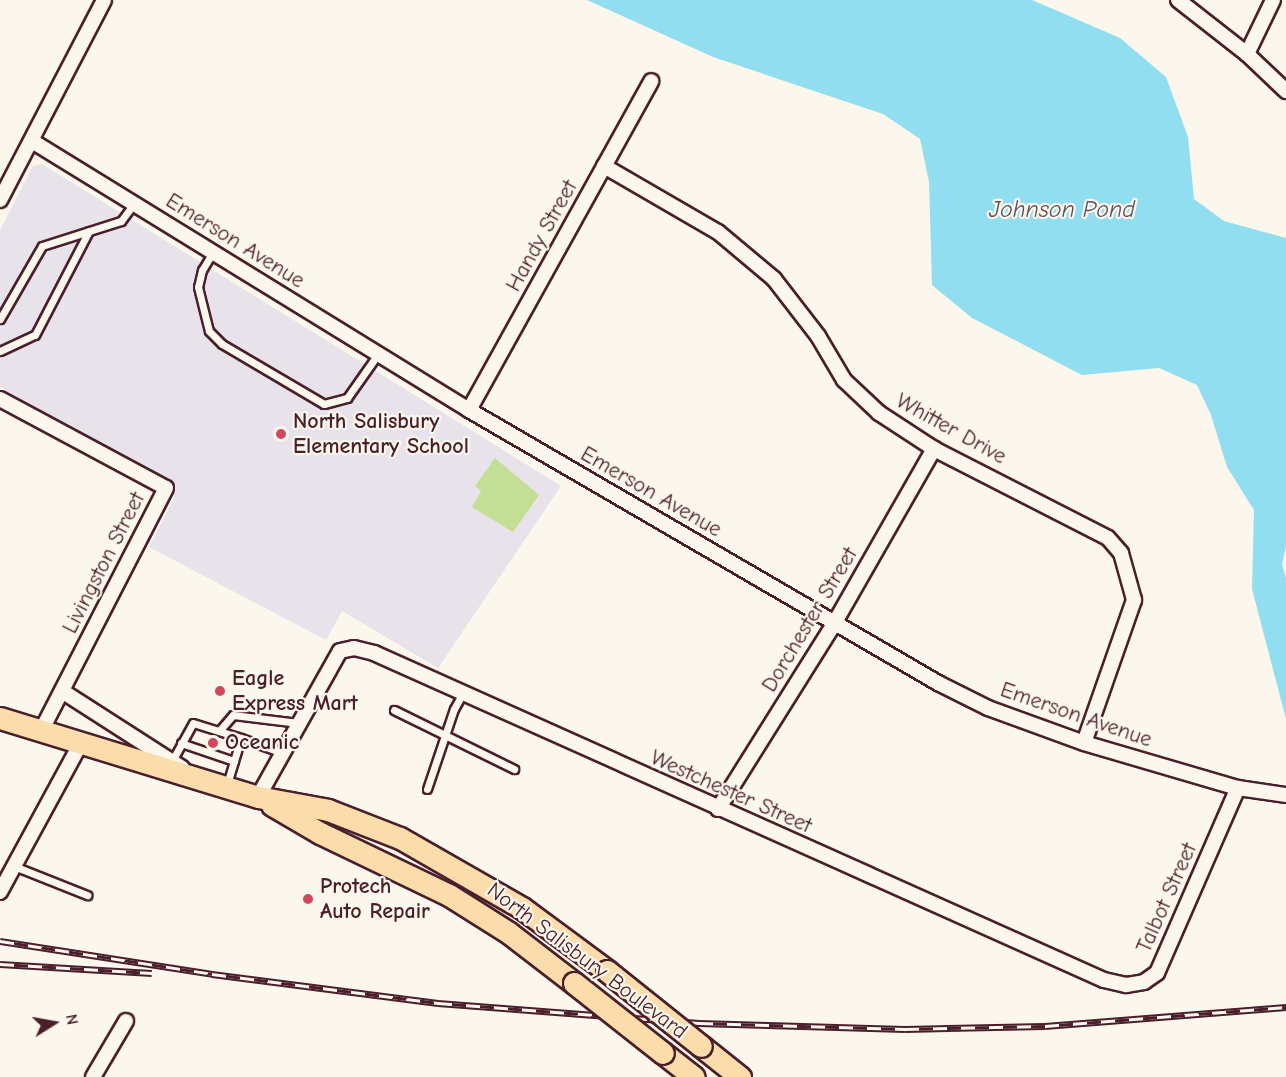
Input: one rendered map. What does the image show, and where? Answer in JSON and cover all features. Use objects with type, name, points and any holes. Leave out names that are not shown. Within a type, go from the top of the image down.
[{"type":"main road","name":"North Salisbury Boulevard","points":[[0,718],[82,741],[258,797],[328,810],[400,838],[522,908],[608,971],[740,1077]]},
{"type":"main road","name":"North Salisbury Boulevard","points":[[258,797],[320,833],[449,895],[509,933],[694,1077]]},
{"type":"street","points":[[0,200],[104,0]]},
{"type":"street","points":[[1178,0],[1247,54],[1286,91]]},
{"type":"street","points":[[1247,54],[1273,0]]},
{"type":"street","name":"Handy Street","points":[[468,410],[651,81]]},
{"type":"street","name":"Emerson Avenue","points":[[32,141],[468,410],[834,624],[988,708],[1084,743],[1238,789],[1286,795]]},
{"type":"street","name":"Whitter Drive","points":[[604,166],[718,232],[774,279],[857,396],[934,449],[1084,522],[1108,538],[1121,553],[1134,600],[1084,743]]},
{"type":"street","name":"Livingston Street","points":[[0,399],[166,488],[42,729]]},
{"type":"street","name":"Dorchester Street","points":[[718,809],[834,624],[934,449]]},
{"type":"street","name":"Westchester Street","points":[[300,723],[340,651],[354,648],[374,653],[1104,980]]},
{"type":"street","points":[[62,691],[199,779]]},
{"type":"street","points":[[258,797],[300,723]]},
{"type":"street","points":[[0,892],[82,741]]},
{"type":"street","name":"Talbot Street","points":[[1104,980],[1126,985],[1144,981],[1157,973],[1238,789]]},
{"type":"street","points":[[93,1077],[126,1021]]},
{"type":"lane","points":[[0,319],[38,250],[121,221],[134,203]]},
{"type":"lane","points":[[0,351],[36,335],[89,231]]},
{"type":"lane","points":[[213,252],[202,270],[198,287],[209,331],[222,344],[324,404],[347,398],[378,354]]},
{"type":"lane","points":[[427,789],[447,736],[454,708],[463,693]]},
{"type":"lane","points":[[394,710],[514,769]]},
{"type":"lane","points":[[219,731],[233,715],[300,723]]},
{"type":"lane","points":[[172,762],[193,723],[283,753]]},
{"type":"lane","points":[[226,787],[241,738]]},
{"type":"lane","points":[[181,743],[234,761]]},
{"type":"lane","points":[[14,866],[87,895]]},
{"type":"shaded area","name":"North Salisbury Elementary School","points":[[42,164],[561,486],[438,668],[342,611],[326,640],[149,547],[174,498],[168,481],[0,387],[0,230],[33,166]]},
{"type":"green space","points":[[495,458],[539,495],[513,532],[472,507],[481,491],[475,486]]},
{"type":"water","name":"Johnson Pond","points":[[587,0],[1032,0],[1120,38],[1166,77],[1188,137],[1194,199],[1224,221],[1286,238],[1286,547],[1282,564],[1286,578],[1286,719],[1252,589],[1254,510],[1227,467],[1211,415],[1197,385],[1159,368],[1082,375],[972,318],[932,285],[929,182],[920,139],[883,114],[713,57]]},
{"type":"railway","points":[[0,941],[212,974],[438,1003],[699,1023],[905,1029],[1045,1026],[1286,1007]]},
{"type":"railway","points":[[0,964],[152,973]]},
{"type":"place","name":"North Salisbury Elementary School","points":[[281,434]]},
{"type":"place","name":"Eagle Express Mart","points":[[220,691]]},
{"type":"place","name":"Oceanic","points":[[213,743]]},
{"type":"place","name":"Protech Auto Repair","points":[[308,899]]}]
